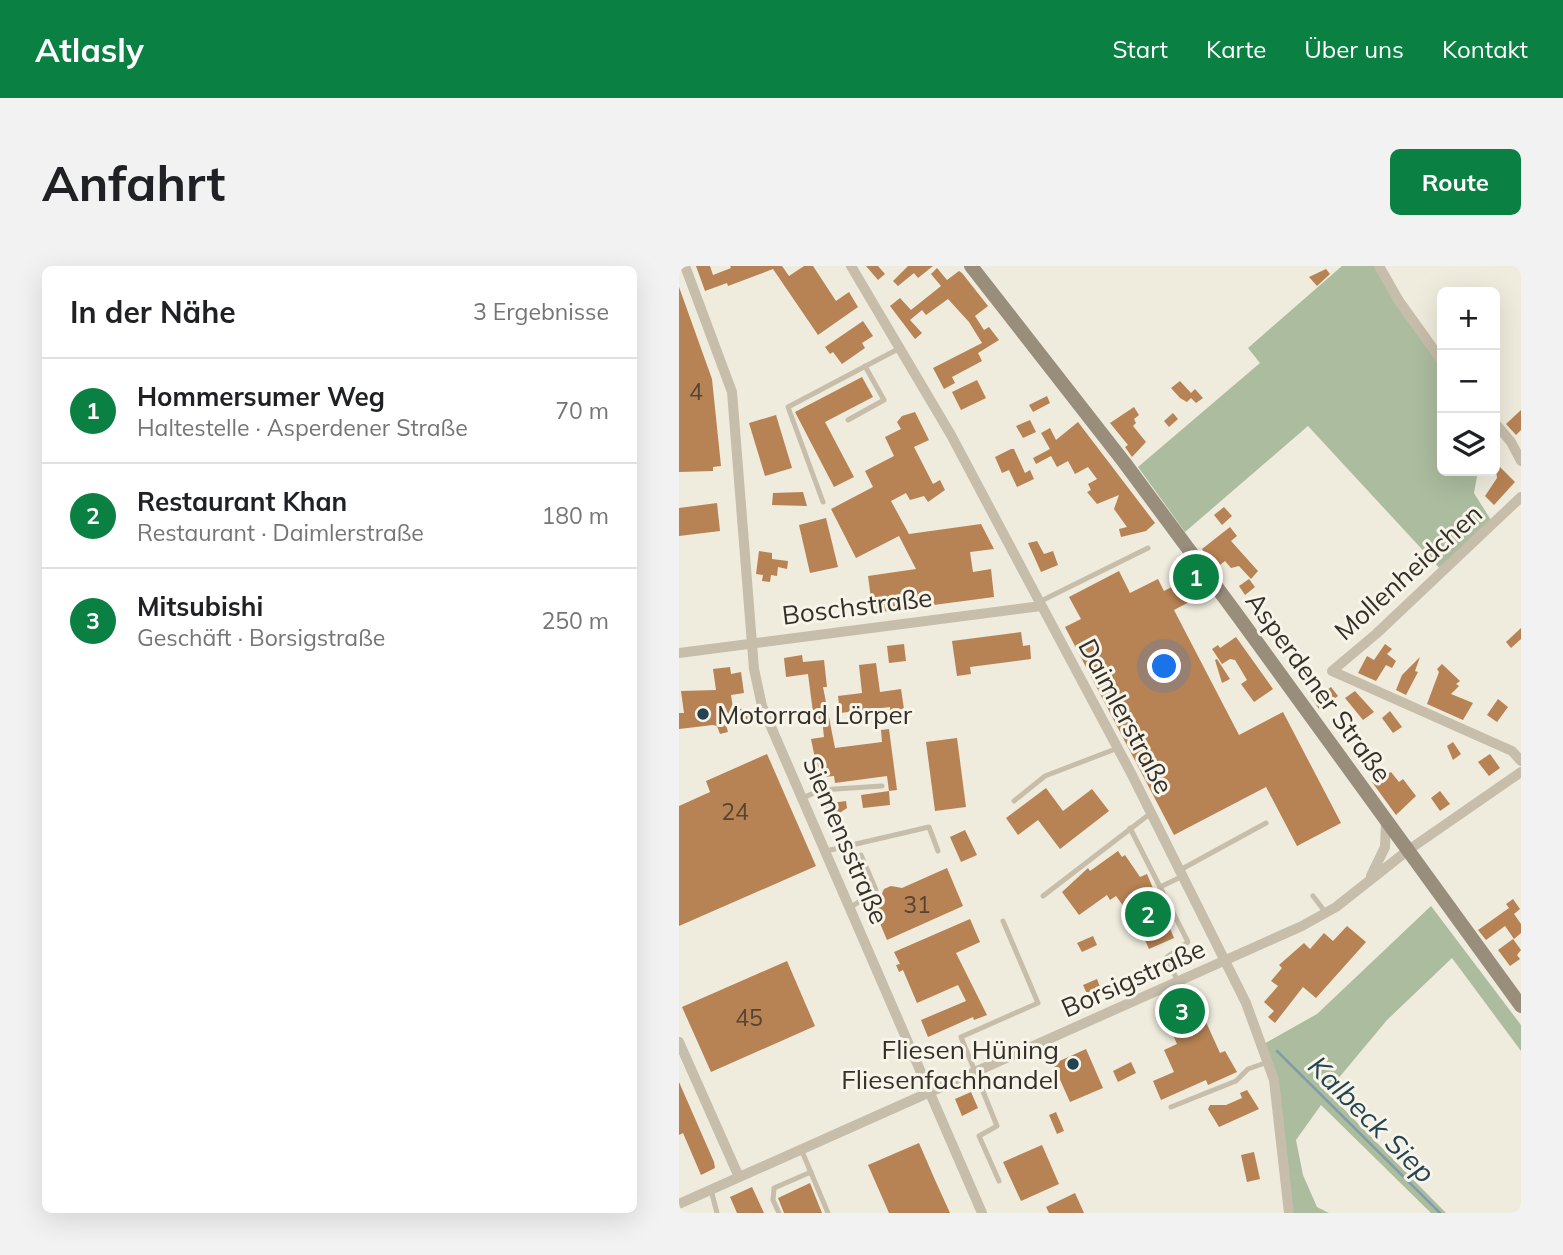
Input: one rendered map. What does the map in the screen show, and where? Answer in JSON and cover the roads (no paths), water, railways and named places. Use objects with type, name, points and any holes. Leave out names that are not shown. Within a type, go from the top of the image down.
[{"type":"main road","name":"Asperdener Straße","points":[[971,266],[1132,473],[1521,1006]]},
{"type":"street","name":"Siemensstraße","points":[[685,266],[732,392],[754,642],[754,669],[762,706],[982,1213]]},
{"type":"street","name":"Daimlerstraße","points":[[851,266],[951,435],[1118,748],[1226,961],[1274,1080],[1289,1213]]},
{"type":"street","points":[[1379,266],[1399,301],[1437,355]]},
{"type":"street","points":[[1500,429],[1521,461]]},
{"type":"street","name":"Mollenheidchen","points":[[1519,505],[1332,670],[1512,751],[1521,761]]},
{"type":"street","name":"Boschstraße","points":[[679,653],[1040,604]]},
{"type":"street","name":"Borsigstraße","points":[[679,1204],[1179,983],[1326,913],[1407,851],[1521,772]]},
{"type":"street","points":[[1369,882],[1385,846],[1386,822]]},
{"type":"street","points":[[679,1042],[739,1177]]},
{"type":"lane","points":[[823,502],[788,407],[900,348]]},
{"type":"lane","points":[[848,420],[884,400],[865,366]]},
{"type":"lane","points":[[1040,604],[1148,548]]},
{"type":"lane","points":[[1014,801],[1045,776],[1118,748]]},
{"type":"lane","points":[[803,798],[820,790],[882,786]]},
{"type":"lane","points":[[1043,895],[1151,813]]},
{"type":"lane","points":[[1160,887],[1266,824]]},
{"type":"lane","points":[[826,851],[929,827],[938,851]]},
{"type":"lane","points":[[1130,828],[1188,942],[1167,957],[1179,983]]},
{"type":"lane","points":[[850,908],[876,890],[861,855]]},
{"type":"lane","points":[[1313,896],[1326,913]]},
{"type":"lane","points":[[999,1181],[979,1136],[997,1126],[961,1037],[1038,1003],[1003,921]]},
{"type":"lane","points":[[1171,1107],[1236,1081],[1248,1069],[1268,1062]]},
{"type":"lane","points":[[801,1149],[828,1213]]},
{"type":"lane","points":[[779,1213],[773,1200],[774,1188],[811,1171]]},
{"type":"lane","points":[[711,1190],[717,1213]]},
{"type":"waterway","name":"Kalbeck Siep","points":[[1277,1051],[1440,1213]]},
{"type":"place","name":"Hommersumer Weg","points":[[1196,577]]},
{"type":"place","name":"Motorrad Lörper","points":[[703,714]]},
{"type":"place","name":"Restaurant Khan","points":[[1148,914]]},
{"type":"place","name":"Mitsubishi","points":[[1182,1011]]},
{"type":"place","name":"Fliesen Hüning Fliesenfachhandel","points":[[1073,1064]]}]
